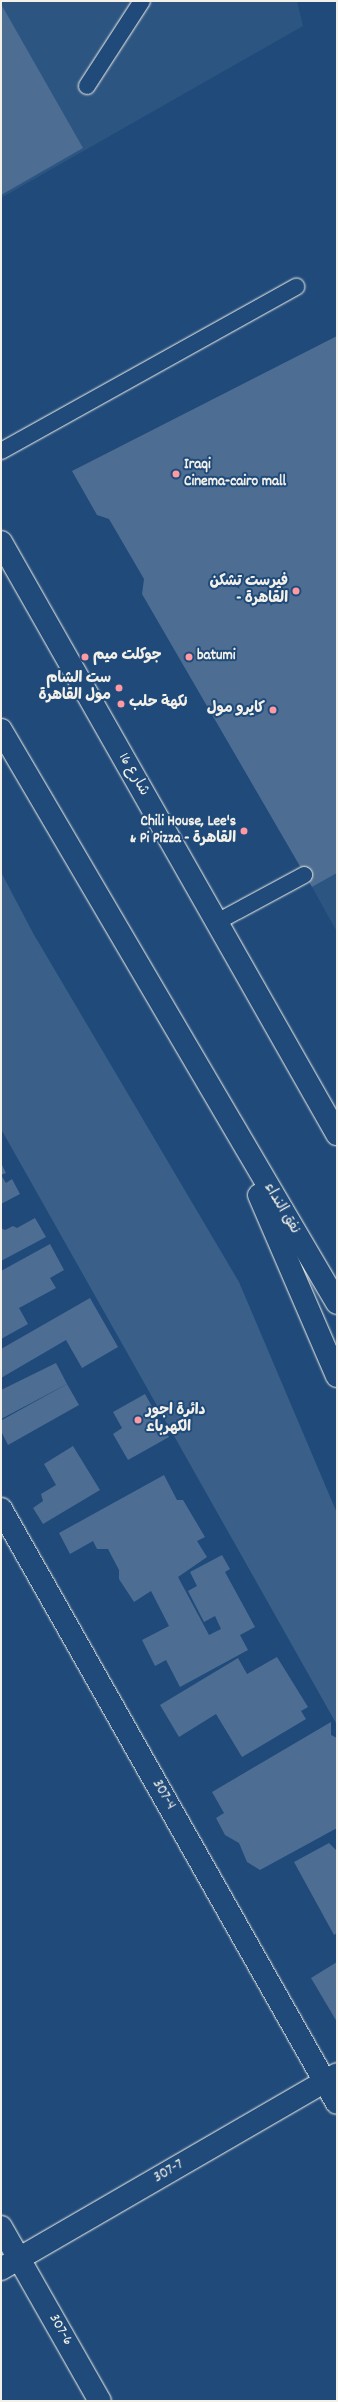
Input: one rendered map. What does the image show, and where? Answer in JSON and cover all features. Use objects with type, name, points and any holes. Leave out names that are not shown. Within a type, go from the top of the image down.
[{"type":"main road","name":"شارع 16","points":[[1,542],[302,1070]]},
{"type":"main road","points":[[1,730],[225,1115],[337,1376]]},
{"type":"main road","points":[[302,1070],[337,1119]]},
{"type":"main road","points":[[302,1070],[337,1134]]},
{"type":"main road","name":"نفق النداء","points":[[225,1115],[337,1303]]},
{"type":"main road","name":"307-4","points":[[1,1510],[331,2078],[337,2103]]},
{"type":"main road","name":"307-7","points":[[10,2264],[331,2078]]},
{"type":"main road","name":"307-6","points":[[1,2227],[10,2264],[100,2401]]},
{"type":"lane","points":[[87,86],[142,1]]},
{"type":"lane","points":[[1,450],[296,287]]},
{"type":"lane","points":[[217,922],[304,875]]},
{"type":"shaded area","points":[[1,1],[297,1],[303,26],[1,198]]},
{"type":"shaded area","points":[[1,872],[33,933],[239,1282],[337,1513],[337,1725],[1,1129]]},
{"type":"shaded area","points":[[337,873],[337,932],[312,887]]},
{"type":"building","points":[[1,4],[83,148],[1,195]]},
{"type":"building","name":"كايرو مول","points":[[337,336],[337,873],[312,887],[142,594],[144,579],[109,519],[97,515],[72,471]]},
{"type":"building","points":[[1,1163],[6,1173],[1,1175]]},
{"type":"building","points":[[1,1175],[6,1183],[12,1179],[20,1194],[1,1204]]},
{"type":"building","points":[[35,1218],[46,1237],[1,1261],[1,1228],[5,1230],[13,1226],[17,1228]]},
{"type":"building","points":[[50,1244],[64,1270],[50,1278],[56,1288],[19,1308],[28,1324],[1,1339],[1,1271]]},
{"type":"building","points":[[90,1298],[118,1347],[82,1368],[66,1340],[1,1378],[1,1349]]},
{"type":"building","points":[[56,1363],[67,1384],[1,1419],[1,1390]]},
{"type":"building","points":[[67,1384],[79,1405],[8,1445],[1,1431],[2,1420]]},
{"type":"building","name":"دائرة اجور الكهرباء","points":[[145,1394],[169,1437],[128,1460],[113,1434],[122,1428],[113,1412]]},
{"type":"building","points":[[73,1446],[100,1490],[43,1524],[33,1508],[43,1501],[41,1494],[56,1485],[44,1464]]},
{"type":"building","points":[[164,1475],[177,1500],[183,1500],[205,1537],[197,1541],[207,1557],[178,1577],[209,1635],[221,1629],[215,1616],[204,1622],[188,1591],[197,1586],[190,1572],[222,1555],[230,1569],[225,1572],[255,1627],[240,1635],[248,1650],[180,1687],[166,1660],[155,1666],[142,1640],[169,1626],[151,1591],[134,1602],[119,1579],[119,1570],[108,1549],[97,1549],[93,1541],[70,1554],[59,1533]]},
{"type":"building","points":[[277,1657],[308,1707],[301,1711],[306,1719],[242,1757],[216,1714],[179,1737],[160,1705],[238,1658],[247,1674]]},
{"type":"building","points":[[331,1722],[331,1735],[337,1738],[337,1828],[260,1870],[247,1862],[239,1843],[225,1835],[216,1818],[224,1813],[212,1792]]},
{"type":"building","points":[[329,1843],[337,1851],[337,1933],[334,1935],[294,1862]]},
{"type":"building","points":[[337,1962],[337,2022],[311,1978]]},
{"type":"place","name":"Iraqi Cinema-cairo mall","points":[[176,474]]},
{"type":"place","name":"فيرست تشكن - القاهرة","points":[[296,591]]},
{"type":"place","name":"جوكلت ميم","points":[[85,657]]},
{"type":"place","name":"batumi","points":[[189,657]]},
{"type":"place","name":"ست الشام مول القاهرة","points":[[119,688]]},
{"type":"place","name":"نكهة حلب","points":[[121,704]]},
{"type":"place","name":"كايرو مول","points":[[273,710]]},
{"type":"place","name":"Chili House, Lee's & Pi Pizza - القاهرة","points":[[244,831]]},
{"type":"place","name":"دائرة اجور الكهرباء","points":[[138,1420]]}]
